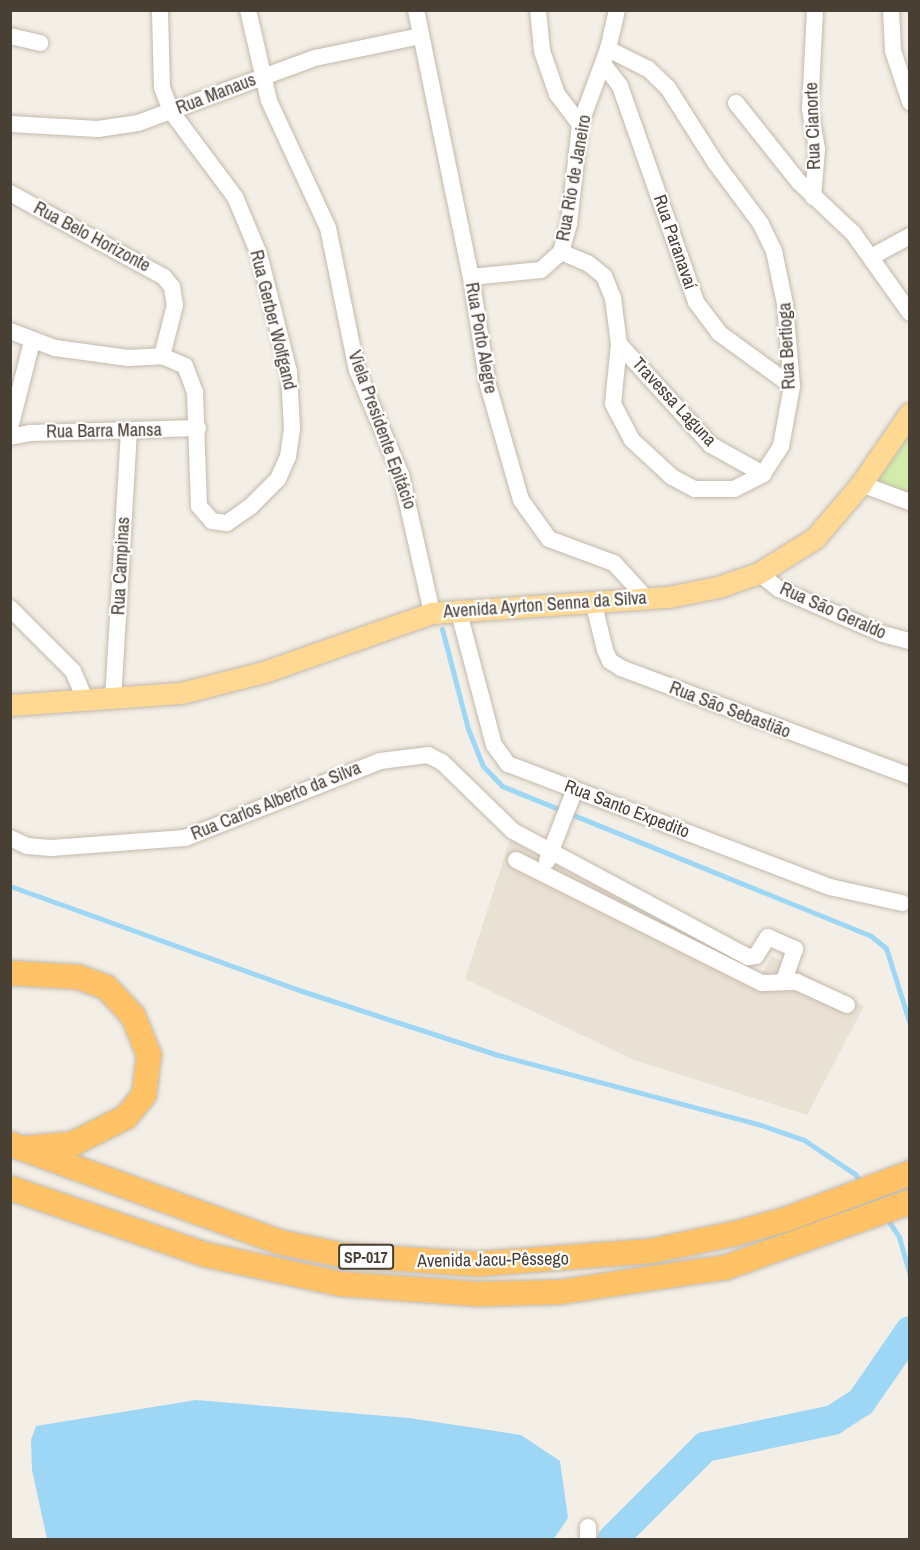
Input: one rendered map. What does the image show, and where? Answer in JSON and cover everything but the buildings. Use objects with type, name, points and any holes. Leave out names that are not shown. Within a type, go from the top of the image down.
[{"type":"highway","points":[[10,973],[78,977],[106,987],[133,1016],[149,1055],[144,1095],[126,1117],[72,1144],[15,1146]]},
{"type":"highway","name":"Avenida Jacu-Pêssego","points":[[15,1146],[279,1242],[342,1255],[478,1264],[560,1260],[651,1251],[737,1233],[787,1219],[909,1173]]},
{"type":"highway","name":"Avenida Jacu-Pêssego","points":[[17,1193],[207,1255],[341,1284],[403,1291],[478,1294],[560,1292],[727,1267],[909,1202]]},
{"type":"main road","name":"Avenida Ayrton Senna da Silva","points":[[10,705],[113,700],[181,693],[229,682],[432,613],[458,609],[646,598],[718,587],[759,573],[815,538],[861,484],[909,413]]},
{"type":"street","name":"Rua Gerber Wolfgand","points":[[160,10],[162,88],[171,111],[235,197],[259,254],[289,372],[292,429],[288,457],[273,487],[227,523],[212,521],[199,506],[198,429],[192,377],[174,359],[162,356]]},
{"type":"street","name":"Viela Presidente Epitácio","points":[[248,10],[261,77],[328,228],[357,370],[402,475],[432,613]]},
{"type":"street","name":"Rua Porto Alegre","points":[[416,10],[471,277],[488,385],[520,500],[549,539],[614,563],[646,598]]},
{"type":"street","points":[[538,10],[542,51],[557,94],[580,125]]},
{"type":"street","name":"Rua Rio de Janeiro","points":[[471,277],[541,270],[561,252],[569,224],[580,125],[606,56],[617,10]]},
{"type":"street","name":"Rua Cianorte","points":[[815,10],[810,109],[817,149],[813,197],[853,233],[909,313]]},
{"type":"street","points":[[891,10],[893,51],[909,102]]},
{"type":"street","points":[[10,36],[40,43]]},
{"type":"street","name":"Rua Manaus","points":[[10,124],[98,129],[138,123],[315,58],[420,36]]},
{"type":"street","name":"Rua Paranavaí","points":[[606,56],[624,96],[696,302],[719,333],[792,386]]},
{"type":"street","name":"Rua Bertioga","points":[[561,252],[589,264],[604,276],[619,321],[620,345],[613,404],[620,424],[672,477],[694,489],[711,492],[734,489],[763,474],[781,446],[792,386],[781,277],[761,224],[715,162],[668,88],[648,69],[606,56]]},
{"type":"street","points":[[736,103],[813,197]]},
{"type":"street","name":"Rua Belo Horizonte","points":[[10,193],[164,277],[172,287],[175,305],[162,356]]},
{"type":"street","points":[[871,257],[909,236]]},
{"type":"street","points":[[10,331],[32,342],[96,355],[162,356]]},
{"type":"street","points":[[10,428],[32,342]]},
{"type":"street","name":"Travessa Laguna","points":[[620,345],[711,445],[763,474]]},
{"type":"street","name":"Rua Barra Mansa","points":[[10,437],[30,433],[129,433],[198,429]]},
{"type":"street","name":"Rua Campinas","points":[[113,700],[129,433]]},
{"type":"street","points":[[861,484],[909,502]]},
{"type":"street","name":"Rua São Geraldo","points":[[759,573],[779,588],[883,634],[909,642]]},
{"type":"street","name":"Rua São Sebastião","points":[[593,601],[605,650],[610,661],[621,668],[909,776]]},
{"type":"street","points":[[10,609],[73,671],[86,701]]},
{"type":"street","name":"Rua Santo Expedito","points":[[458,609],[499,754],[508,764],[830,887],[902,903]]},
{"type":"street","name":"Rua Carlos Alberto da Silva","points":[[10,838],[27,846],[51,848],[184,838],[380,761],[428,755],[442,762],[513,831],[748,957],[756,956],[768,937],[795,949],[784,981]]},
{"type":"street","points":[[543,872],[575,789]]},
{"type":"street","points":[[516,860],[762,983],[784,981],[812,987],[847,1005]]},
{"type":"shaded area","points":[[510,840],[762,974],[772,956],[864,1006],[807,1115],[634,1060],[465,979]]},
{"type":"green space","points":[[909,430],[909,495],[874,482]]},
{"type":"water","points":[[196,1400],[409,1418],[521,1435],[560,1461],[568,1518],[553,1540],[47,1539],[32,1470],[31,1440],[36,1426]]},
{"type":"waterway","points":[[442,629],[468,729],[483,766],[502,786],[871,936],[886,948],[910,1024]]},
{"type":"waterway","points":[[10,886],[302,991],[498,1055],[761,1125],[804,1140],[855,1174],[862,1184]]},
{"type":"waterway","points":[[885,1216],[899,1237],[910,1275]]},
{"type":"waterway","points":[[612,1540],[705,1447],[833,1420],[861,1402],[910,1331]]}]
